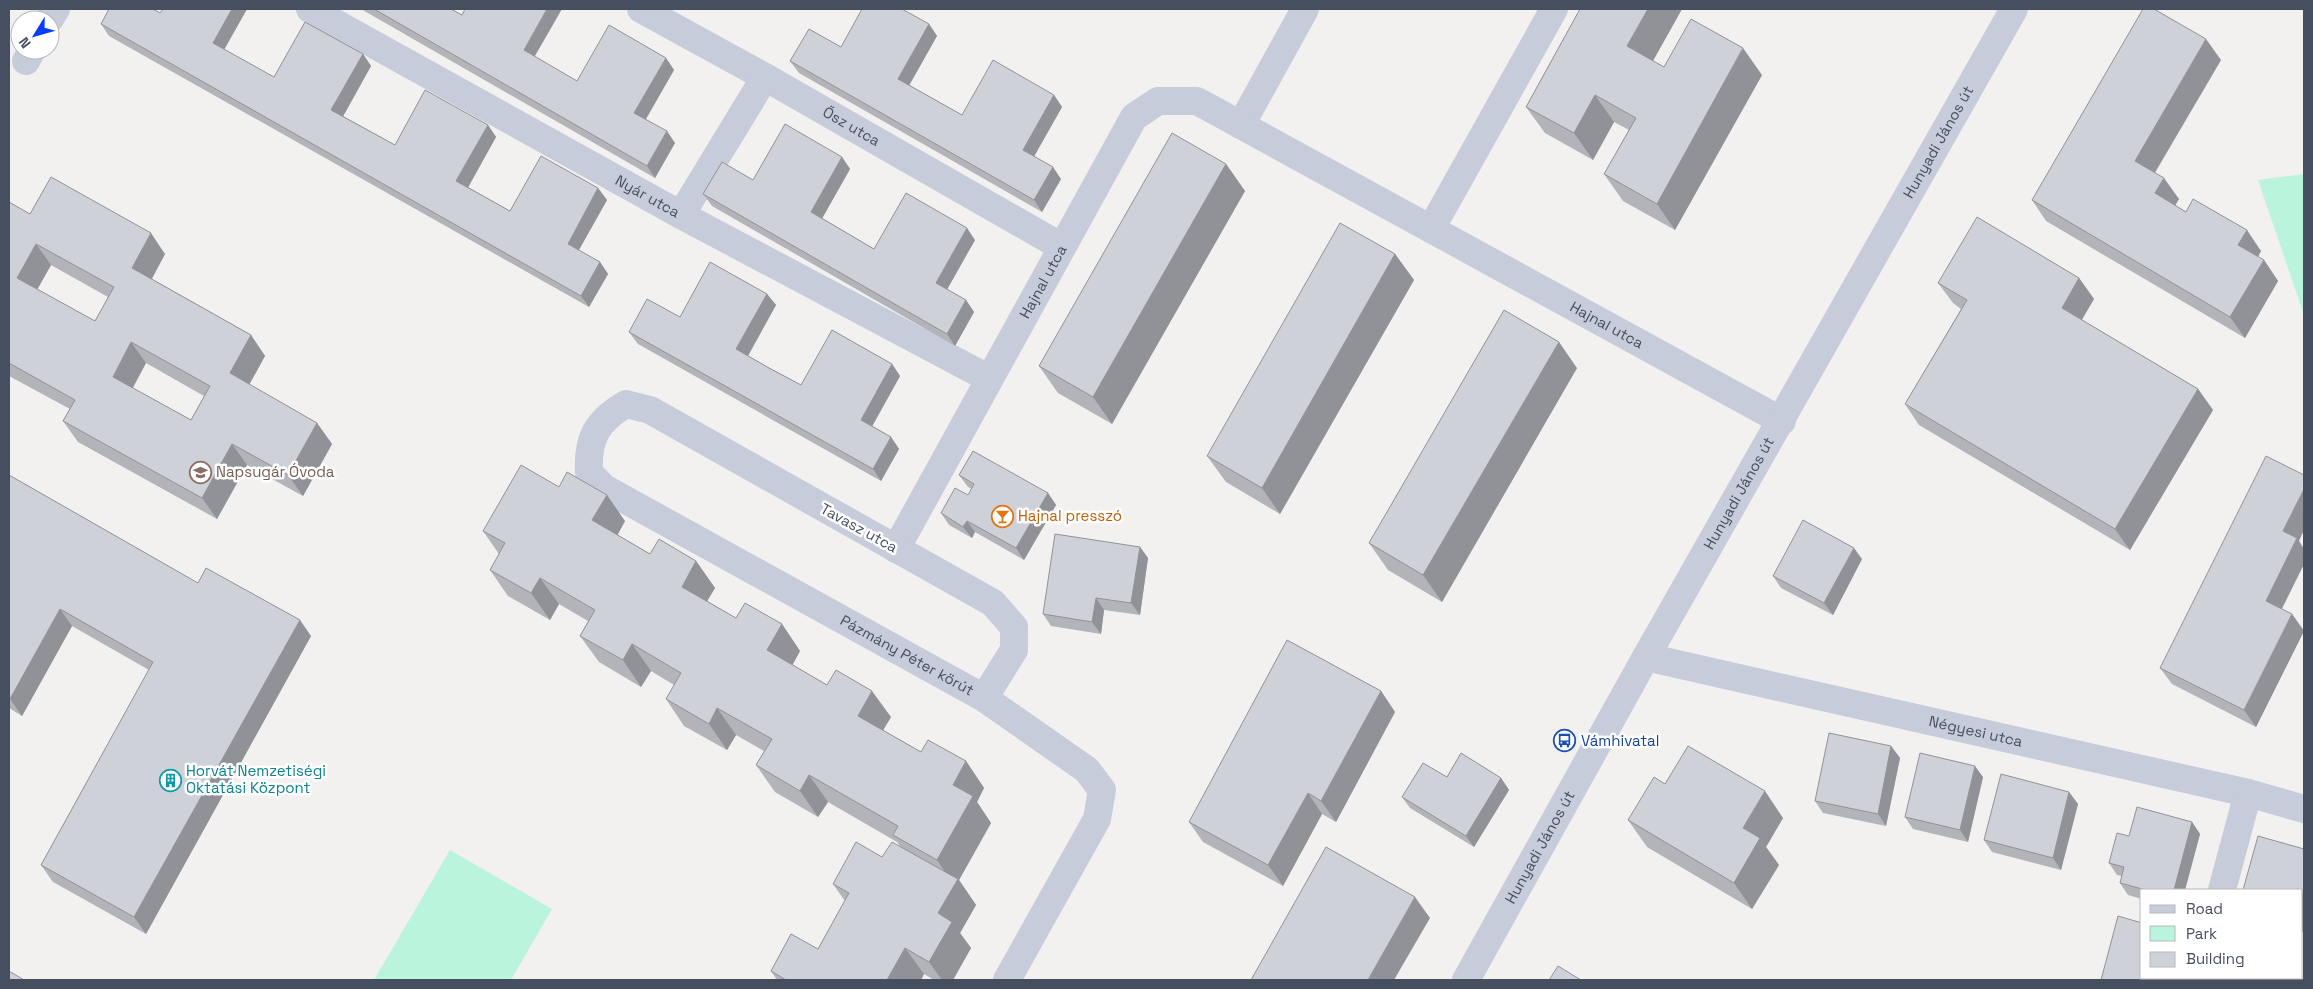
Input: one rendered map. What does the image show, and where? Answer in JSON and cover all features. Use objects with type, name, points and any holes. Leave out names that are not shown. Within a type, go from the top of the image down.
[{"type":"street","name":"Nyár utca","points":[[310,9],[681,214],[988,378]]},
{"type":"street","name":"Ősz utca","points":[[641,9],[765,77],[1062,247]]},
{"type":"street","points":[[1241,125],[1305,9]]},
{"type":"street","points":[[1431,229],[1554,9]]},
{"type":"street","name":"Hunyadi János út","points":[[1466,980],[1646,657],[1782,421],[2014,9]]},
{"type":"street","points":[[681,214],[765,77]]},
{"type":"street","name":"Hajnal utca","points":[[896,549],[988,378],[1134,117],[1158,101],[1197,101],[1782,421]]},
{"type":"street","name":"Tavasz utca","points":[[626,404],[650,410],[993,603],[1014,627],[1014,650],[984,698]]},
{"type":"street","name":"Pázmány Péter körút","points":[[626,404],[607,415],[595,432],[588,453],[589,473],[604,488],[984,698],[1087,770],[1102,790],[1097,819],[1007,980]]},
{"type":"street","name":"Négyesi utca","points":[[1646,657],[2248,793],[2304,809]]},
{"type":"street","points":[[2222,889],[2248,793]]},
{"type":"green space","points":[[2304,174],[2304,315],[2258,180]]},
{"type":"green space","points":[[450,850],[552,909],[511,980],[374,980]]},
{"type":"building","points":[[109,9],[153,9],[160,13],[163,9],[232,9],[213,43],[274,77],[305,22],[363,54],[331,110],[395,145],[425,90],[488,125],[456,181],[510,211],[541,156],[598,188],[568,244],[600,262],[581,296],[101,24]]},
{"type":"building","points":[[374,9],[451,9],[462,15],[465,9],[547,9],[524,50],[577,81],[609,25],[666,58],[634,113],[667,131],[647,166]]},
{"type":"building","points":[[862,9],[902,9],[929,24],[898,79],[962,115],[993,60],[1054,95],[1023,150],[1053,167],[1034,200],[790,61],[809,29],[841,47]]},
{"type":"building","points":[[1580,9],[1648,9],[1627,46],[1664,67],[1691,19],[1743,48],[1657,204],[1604,174],[1636,118],[1595,95],[1574,133],[1526,107]]},
{"type":"building","points":[[2143,9],[2154,9],[2206,39],[2135,161],[2164,178],[2155,193],[2186,212],[2193,199],[2247,230],[2238,245],[2264,260],[2230,317],[2032,200]]},
{"type":"building","points":[[785,124],[842,157],[811,212],[874,249],[906,193],[967,228],[936,283],[966,300],[947,334],[703,194],[722,162],[753,180]]},
{"type":"building","points":[[1172,133],[1226,164],[1093,397],[1039,366]]},
{"type":"building","points":[[51,177],[151,233],[132,268],[251,335],[230,373],[317,423],[288,475],[232,444],[202,498],[63,421],[75,400],[9,363],[9,202],[30,214]],"holes":[[[36,244],[114,287],[95,321],[17,278]],[[131,342],[210,386],[191,420],[113,377]]]},
{"type":"building","points":[[1977,217],[2079,278],[2062,308],[2198,389],[2115,529],[1905,404],[1967,300],[1938,283]]},
{"type":"building","points":[[1340,223],[1395,254],[1262,488],[1207,456]]},
{"type":"building","points":[[710,262],[767,294],[736,349],[769,368],[801,385],[832,330],[892,364],[861,420],[891,437],[873,469],[629,332],[647,299],[680,317]]},
{"type":"building","points":[[1504,310],[1559,342],[1423,575],[1369,543]]},
{"type":"building","name":"Hajnal presszó","points":[[973,451],[1048,493],[1016,548],[967,521],[963,527],[941,513],[955,488],[968,495],[974,484],[959,475]]},
{"type":"building","points":[[2266,456],[2304,475],[2304,489],[2283,531],[2297,538],[2266,601],[2292,614],[2244,710],[2160,668]]},
{"type":"building","points":[[521,465],[559,487],[567,472],[607,495],[592,520],[650,554],[659,539],[696,561],[682,587],[736,618],[745,603],[782,624],[767,650],[827,685],[836,670],[872,691],[858,716],[921,752],[928,740],[966,761],[953,785],[973,796],[937,860],[893,835],[898,826],[809,775],[800,791],[756,765],[772,739],[717,708],[709,724],[666,699],[681,673],[632,644],[623,660],[580,636],[595,610],[540,578],[531,593],[490,570],[505,543],[483,531]]},
{"type":"building","points":[[9,475],[198,583],[206,568],[300,620],[134,917],[41,865],[153,662],[60,609],[9,698]]},
{"type":"building","points":[[1803,520],[1854,548],[1824,603],[1773,576]]},
{"type":"building","points":[[1055,534],[1140,547],[1131,603],[1096,598],[1092,622],[1043,614]]},
{"type":"building","points":[[1287,640],[1381,691],[1321,801],[1308,793],[1268,865],[1189,822]]},
{"type":"building","points":[[1829,733],[1891,746],[1878,814],[1815,801]]},
{"type":"building","points":[[1688,746],[1765,791],[1743,828],[1760,838],[1734,883],[1628,820],[1654,777],[1665,784]]},
{"type":"building","points":[[1461,753],[1501,778],[1466,836],[1402,797],[1423,763],[1447,777]]},
{"type":"building","points":[[1920,753],[1975,766],[1960,830],[1905,817]]},
{"type":"building","points":[[2001,774],[2069,792],[2053,858],[1984,840]]},
{"type":"building","points":[[2137,807],[2192,822],[2174,889],[2142,889],[2120,883],[2124,867],[2109,863],[2117,833],[2129,836]]},
{"type":"building","points":[[2258,836],[2304,849],[2303,894],[2303,889],[2243,889]]},
{"type":"building","points":[[856,842],[882,857],[892,842],[958,879],[938,913],[952,922],[929,962],[905,948],[887,980],[786,980],[771,971],[791,934],[818,949],[849,893],[833,884]]},
{"type":"building","points":[[1326,847],[1415,897],[1368,980],[1251,980]]},
{"type":"building","points":[[2118,916],[2140,922],[2140,979],[2167,980],[2101,980]]},
{"type":"building","points":[[1558,966],[1581,980],[1549,980]]},
{"type":"building","points":[[9,971],[24,980],[9,980]]},
{"type":"place","name":"Napsugár Óvoda","points":[[200,472]]},
{"type":"place","name":"Hajnal presszó","points":[[1002,516]]},
{"type":"place","name":"Vámhivatal","points":[[1565,741]]},
{"type":"place","name":"Horvát Nemzetiségi Oktatási Központ","points":[[170,780]]}]
